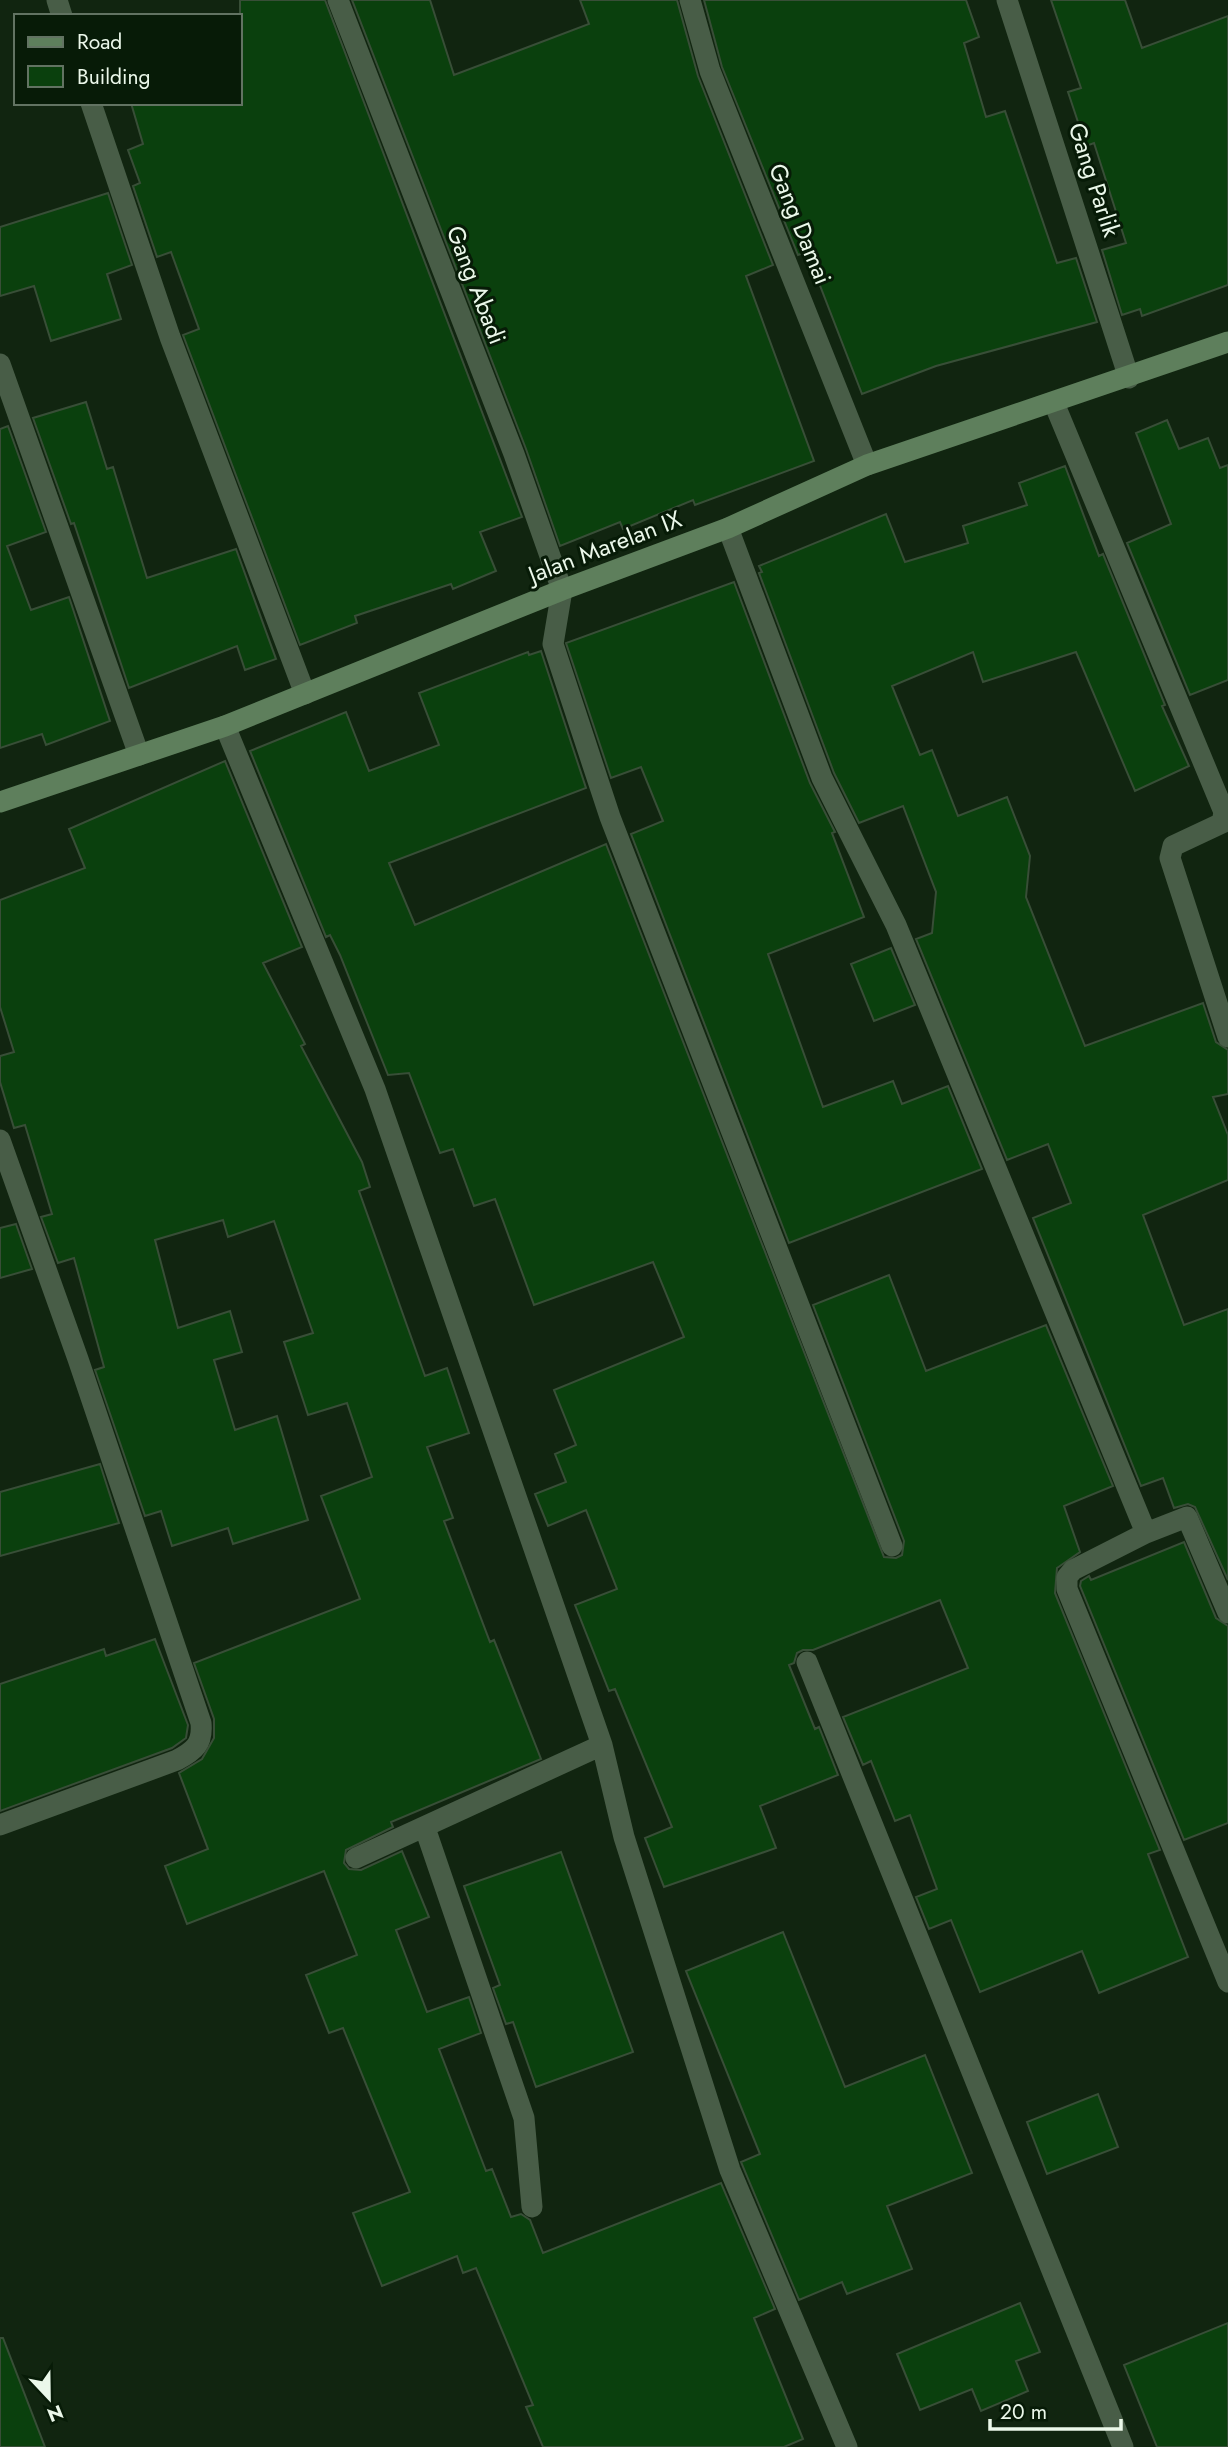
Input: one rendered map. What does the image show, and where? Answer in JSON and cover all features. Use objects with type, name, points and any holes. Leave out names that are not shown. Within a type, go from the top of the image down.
[{"type":"main road","name":"Jalan Marelan IX","points":[[0,802],[225,726],[562,590],[728,528],[867,465],[1129,378],[1228,342]]},
{"type":"street","name":"Gang Abadi","points":[[338,0],[514,453],[562,590]]},
{"type":"street","name":"Gang Damai","points":[[690,0],[710,71],[867,465]]},
{"type":"street","name":"Gang Parlik","points":[[1007,0],[1129,378]]},
{"type":"street","points":[[92,105],[170,337],[305,694]]},
{"type":"street","points":[[0,365],[139,755]]},
{"type":"street","points":[[1054,403],[1224,813],[1222,823],[1172,846],[1170,858],[1228,1037]]},
{"type":"street","points":[[728,528],[822,778],[896,925],[1146,1533]]},
{"type":"street","points":[[562,590],[552,644],[610,817],[892,1546]]},
{"type":"street","points":[[225,726],[375,1089],[602,1745],[624,1837],[730,2170],[847,2447]]},
{"type":"street","points":[[0,1140],[78,1359],[201,1723],[202,1737],[194,1751],[177,1760],[0,1825]]},
{"type":"street","points":[[1228,1613],[1190,1519],[1183,1517],[1073,1570],[1067,1577],[1067,1589],[1228,1982]]},
{"type":"street","points":[[807,1662],[1123,2447]]},
{"type":"street","points":[[356,1858],[602,1745]]},
{"type":"street","points":[[425,1828],[524,2118],[532,2207]]},
{"type":"building","points":[[240,0],[325,0],[522,517],[480,532],[496,571],[453,589],[451,584],[355,616],[357,623],[300,645],[183,335],[199,329],[171,252],[157,257],[133,186],[140,183],[128,150],[143,144],[132,105],[242,105]]},
{"type":"building","points":[[352,0],[430,0],[454,75],[589,24],[580,0],[677,0],[698,76],[773,265],[746,276],[814,461],[695,505],[693,500],[623,529],[620,522],[560,546],[526,449]]},
{"type":"building","points":[[704,0],[966,0],[979,37],[964,43],[986,117],[1005,111],[1057,263],[1076,258],[1097,322],[936,366],[862,394],[807,252],[798,255],[722,67]]},
{"type":"building","points":[[1051,0],[1125,0],[1142,48],[1228,16],[1228,285],[1142,316],[1140,309],[1122,315],[1102,250],[1126,243],[1094,143],[1086,146],[1068,92],[1081,88]]},
{"type":"building","points":[[108,193],[132,265],[107,274],[121,319],[51,341],[34,286],[0,296],[0,227]]},
{"type":"building","points":[[86,402],[107,469],[113,467],[147,578],[236,549],[276,659],[245,670],[237,646],[129,688],[74,523],[71,524],[33,418]]},
{"type":"building","points":[[1167,420],[1179,449],[1208,438],[1220,468],[1228,465],[1228,680],[1190,695],[1127,543],[1171,524],[1136,433]]},
{"type":"building","points":[[8,426],[46,532],[7,546],[31,610],[69,597],[110,721],[46,745],[42,734],[0,748],[0,429]]},
{"type":"building","points":[[1065,466],[1099,556],[1103,554],[1165,705],[1162,706],[1189,766],[1135,791],[1076,652],[983,682],[973,652],[892,686],[920,755],[932,750],[958,816],[1007,797],[1030,856],[1026,897],[1085,1046],[1203,1003],[1216,1042],[1228,1050],[1228,1094],[1213,1097],[1228,1135],[1228,1180],[1143,1215],[1184,1325],[1228,1309],[1228,1580],[1195,1507],[1188,1504],[1174,1508],[1163,1478],[1141,1486],[1033,1218],[1071,1203],[1048,1144],[1007,1160],[916,939],[932,933],[936,892],[903,806],[859,823],[834,773],[759,573],[762,572],[759,566],[886,514],[905,562],[968,543],[963,526],[1027,505],[1019,483]]},
{"type":"building","points":[[734,582],[810,783],[835,832],[832,833],[864,917],[768,954],[823,1107],[893,1081],[902,1104],[948,1086],[982,1169],[789,1243],[631,834],[663,821],[641,767],[611,778],[566,643]]},
{"type":"building","points":[[541,651],[586,788],[389,863],[415,925],[606,844],[884,1557],[896,1558],[902,1555],[904,1541],[813,1305],[889,1275],[926,1371],[1046,1325],[1113,1486],[1064,1506],[1080,1552],[1057,1568],[1055,1593],[1160,1850],[1148,1854],[1188,1957],[1099,1993],[1082,1951],[980,1992],[951,1920],[929,1929],[916,1897],[937,1889],[910,1815],[895,1821],[871,1761],[863,1765],[843,1717],[968,1668],[940,1600],[813,1650],[797,1653],[794,1663],[789,1665],[815,1729],[819,1727],[838,1775],[760,1806],[776,1848],[664,1887],[645,1838],[672,1827],[615,1689],[609,1691],[575,1605],[617,1589],[586,1510],[548,1526],[535,1494],[566,1482],[555,1454],[576,1445],[554,1390],[684,1337],[653,1262],[534,1305],[495,1199],[474,1206],[453,1149],[440,1153],[409,1073],[388,1075],[340,955],[330,935],[326,937],[250,751],[346,712],[369,771],[439,745],[419,693],[528,652],[529,655]]},
{"type":"building","points":[[225,761],[302,947],[263,963],[305,1044],[301,1046],[362,1162],[370,1187],[359,1191],[425,1376],[447,1368],[469,1433],[427,1447],[453,1518],[444,1521],[490,1642],[494,1640],[541,1759],[391,1822],[393,1827],[346,1850],[344,1863],[349,1869],[361,1870],[402,1851],[429,1917],[396,1930],[427,2012],[469,1997],[481,2033],[439,2049],[486,2171],[492,2169],[511,2217],[521,2214],[530,2220],[543,2253],[721,2183],[775,2309],[754,2318],[803,2439],[784,2447],[543,2447],[526,2407],[533,2405],[476,2268],[463,2273],[457,2256],[382,2286],[353,2213],[410,2192],[343,2028],[329,2033],[306,1975],[357,1955],[324,1871],[187,1924],[165,1866],[208,1849],[179,1773],[202,1759],[214,1738],[214,1719],[194,1663],[360,1599],[321,1496],[372,1477],[347,1403],[308,1415],[284,1342],[313,1333],[274,1221],[228,1237],[223,1220],[155,1240],[178,1328],[230,1311],[242,1352],[214,1360],[235,1430],[277,1416],[308,1520],[233,1544],[228,1528],[172,1546],[161,1511],[145,1516],[95,1370],[104,1367],[74,1258],[58,1263],[41,1217],[52,1214],[25,1125],[14,1128],[0,1082],[0,1056],[14,1052],[0,1007],[0,900],[85,868],[69,829]]},
{"type":"building","points":[[891,948],[915,1005],[874,1021],[851,964]]},
{"type":"building","points":[[16,1224],[32,1269],[0,1278],[0,1228]]},
{"type":"building","points":[[100,1464],[119,1523],[0,1556],[0,1492]]},
{"type":"building","points":[[1184,1542],[1216,1618],[1228,1626],[1228,1823],[1184,1840],[1080,1586],[1081,1581],[1089,1576],[1091,1580]]},
{"type":"building","points":[[155,1639],[188,1725],[186,1738],[172,1748],[0,1811],[0,1684],[104,1649],[106,1656]]},
{"type":"building","points":[[561,1852],[633,2052],[536,2087],[513,2022],[506,2024],[493,1988],[500,1985],[464,1886]]},
{"type":"building","points":[[783,1932],[845,2087],[925,2055],[972,2173],[887,2206],[912,2269],[847,2294],[842,2282],[799,2300],[741,2162],[760,2154],[686,1971]]},
{"type":"building","points":[[1098,2094],[1118,2147],[1047,2174],[1027,2122]]},
{"type":"building","points":[[1020,2303],[1040,2352],[1016,2361],[1028,2391],[981,2411],[972,2389],[920,2410],[897,2354]]},
{"type":"building","points":[[1228,2323],[1228,2447],[1157,2447],[1124,2365]]},
{"type":"building","points":[[0,2338],[3,2338],[45,2447],[0,2447]]}]
